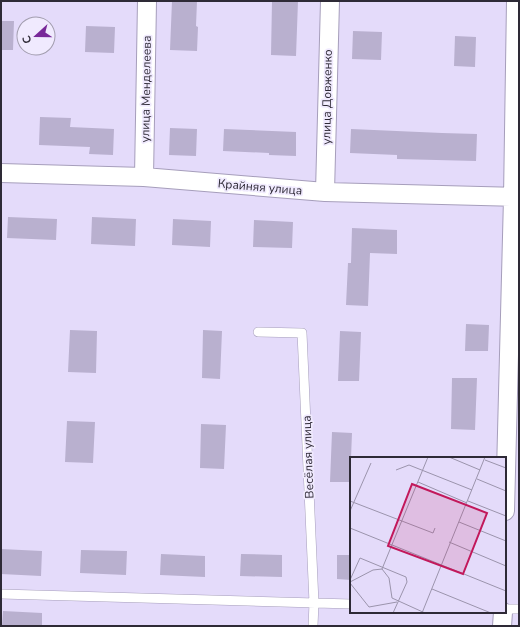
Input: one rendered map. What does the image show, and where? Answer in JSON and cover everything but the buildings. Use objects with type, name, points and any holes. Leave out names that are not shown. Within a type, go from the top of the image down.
[{"type":"street","name":"улица Менделеева","points":[[144,177],[147,1]]},
{"type":"street","name":"улица Довженко","points":[[325,192],[330,1]]},
{"type":"street","points":[[506,483],[516,197],[516,1]]},
{"type":"street","name":"Крайняя улица","points":[[1,173],[144,177],[325,192],[516,197]]},
{"type":"street","points":[[502,626],[503,613]]},
{"type":"lane","name":"Весёлая улица","points":[[258,332],[302,333],[314,603],[313,626]]},
{"type":"lane","points":[[1,594],[350,604]]},
{"type":"lane","points":[[506,609],[519,609]]}]
